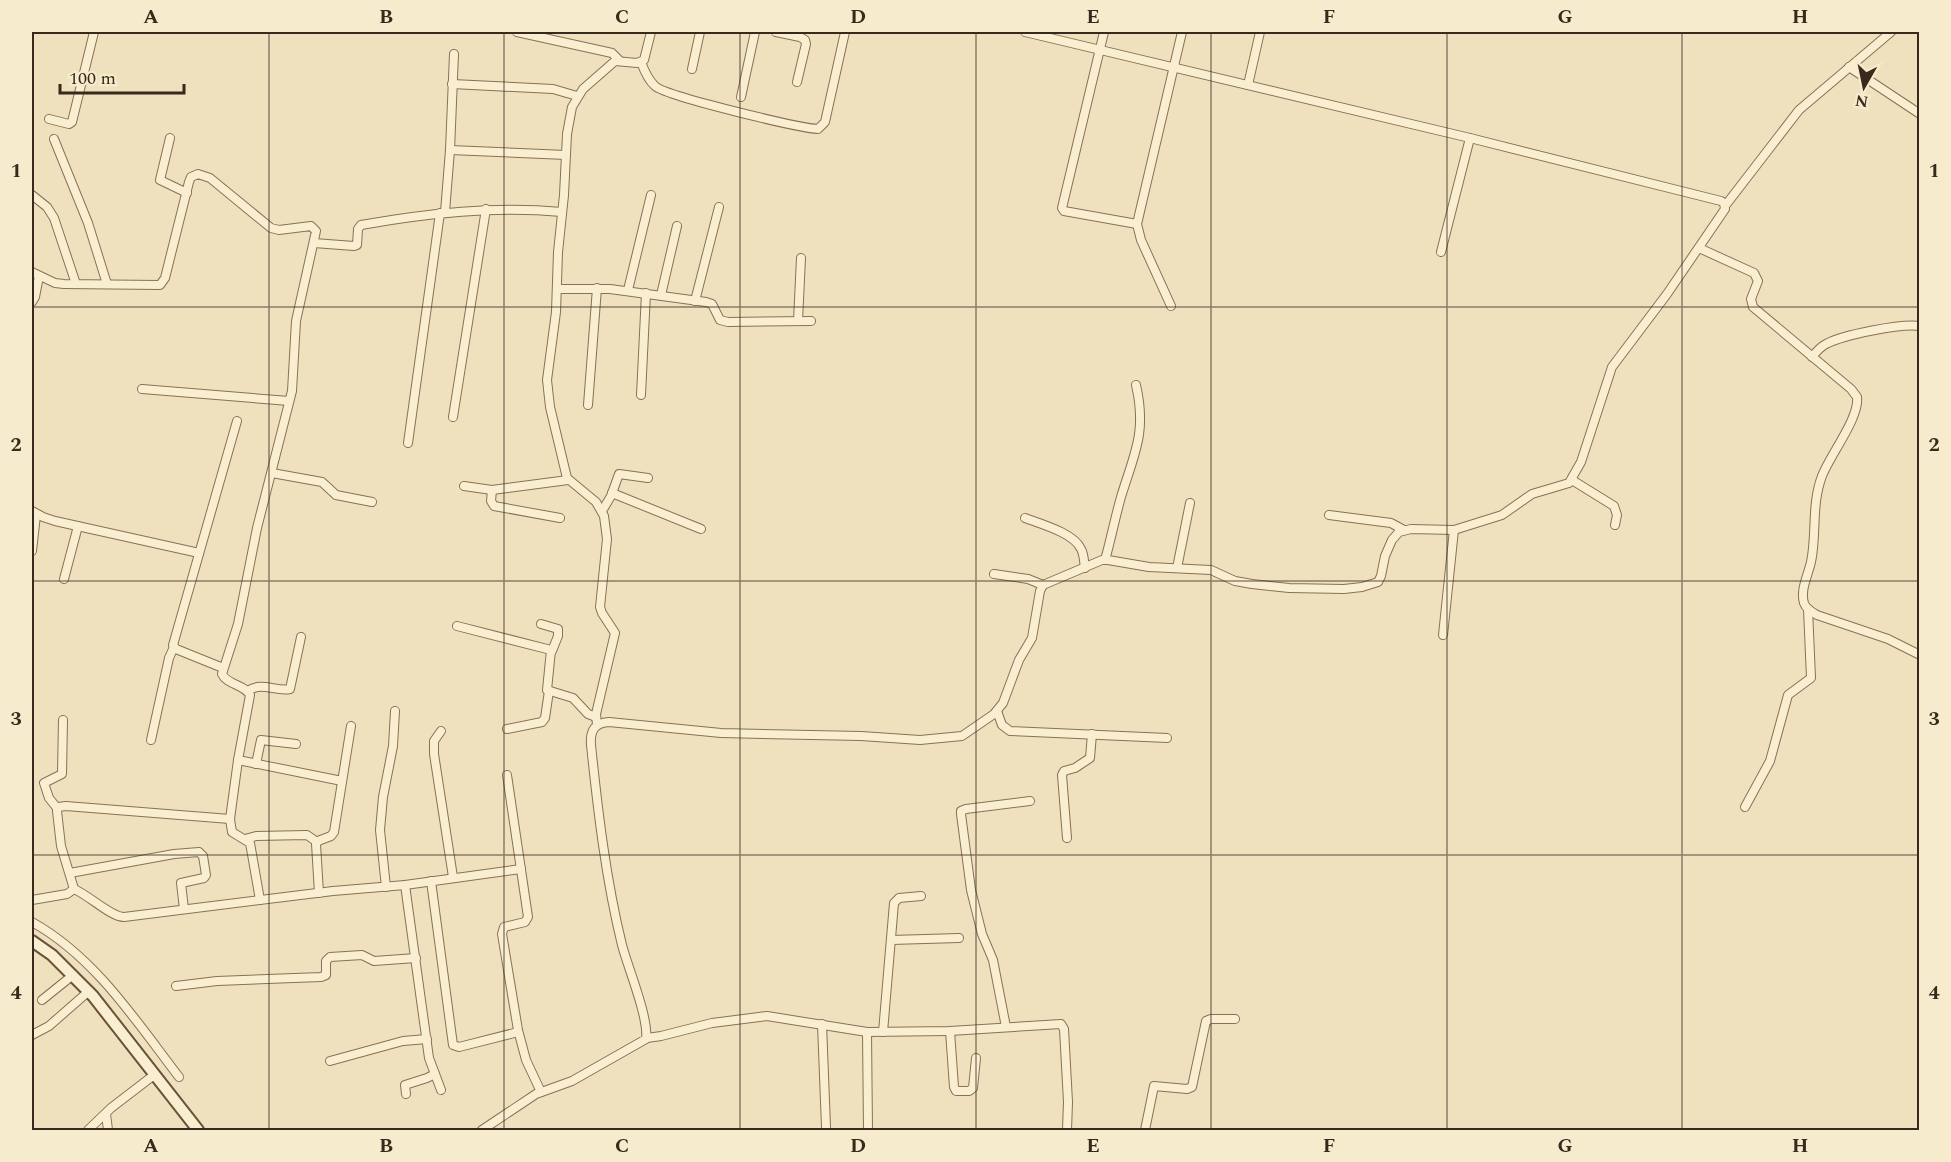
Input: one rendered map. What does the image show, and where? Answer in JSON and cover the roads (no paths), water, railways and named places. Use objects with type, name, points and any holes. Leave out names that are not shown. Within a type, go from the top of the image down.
[{"type":"street","points":[[49,119],[69,124],[72,122],[94,32]]},
{"type":"street","points":[[517,32],[547,35],[612,53],[619,60]]},
{"type":"street","points":[[641,62],[645,57],[651,32]]},
{"type":"street","points":[[692,69],[700,32]]},
{"type":"street","points":[[741,97],[755,32]]},
{"type":"street","points":[[776,32],[805,40],[797,82]]},
{"type":"street","points":[[641,62],[650,81],[660,90],[693,100],[818,129],[825,122],[845,32]]},
{"type":"street","points":[[1025,32],[1470,138],[1721,201],[1725,206]]},
{"type":"street","points":[[1104,32],[1062,208],[1067,211],[1137,224]]},
{"type":"street","points":[[1171,306],[1141,240],[1137,224],[1182,32]]},
{"type":"street","points":[[1248,85],[1260,32]]},
{"type":"street","points":[[1329,515],[1391,523],[1404,530],[1454,530],[1502,515],[1532,494],[1564,486],[1572,480],[1587,446],[1612,367],[1699,248],[1725,206],[1792,118],[1891,32]]},
{"type":"street","points":[[408,443],[443,213],[450,150],[454,54]]},
{"type":"street","points":[[641,62],[619,60],[610,64],[577,96],[572,107],[568,124],[557,289],[547,389],[568,480],[591,496],[602,512],[607,539],[600,607],[615,633],[596,721],[591,734],[591,745],[602,844],[622,944],[642,1010],[647,1038]]},
{"type":"street","points":[[1849,67],[1920,114]]},
{"type":"street","points":[[452,84],[554,89],[577,96]]},
{"type":"street","points":[[170,138],[160,180],[187,193]]},
{"type":"street","points":[[1441,252],[1470,138]]},
{"type":"street","points":[[54,139],[88,223],[107,284]]},
{"type":"street","points":[[450,150],[566,155]]},
{"type":"street","points":[[32,272],[55,283],[155,286],[163,282],[189,182],[195,174],[206,176],[271,228],[279,230],[311,226],[316,231],[296,321],[293,384],[257,528],[238,624],[222,677],[248,691],[250,699],[238,760],[230,819],[232,832],[245,839],[252,848],[260,900]]},
{"type":"street","points":[[32,195],[47,207],[54,218],[76,284]]},
{"type":"street","points":[[628,290],[651,195]]},
{"type":"street","points":[[695,301],[719,207]]},
{"type":"street","points":[[314,243],[354,246],[357,245],[358,229],[361,225],[443,213],[516,208],[562,212]]},
{"type":"street","points":[[453,417],[486,209]]},
{"type":"street","points":[[661,295],[677,226]]},
{"type":"street","points":[[1699,248],[1754,273],[1758,281],[1751,299],[1753,307],[1851,388],[1857,397],[1856,411],[1821,479],[1814,517],[1804,604],[1817,615],[1888,639],[1920,656]]},
{"type":"street","points":[[798,321],[801,258]]},
{"type":"street","points":[[32,302],[39,276]]},
{"type":"street","points":[[588,405],[597,288]]},
{"type":"street","points":[[557,289],[628,290],[712,304],[718,317],[723,321],[811,321]]},
{"type":"street","points":[[641,395],[646,293]]},
{"type":"street","points":[[1812,357],[1820,347],[1837,340],[1900,325],[1920,326]]},
{"type":"street","points":[[1105,560],[1139,439],[1142,415],[1136,385]]},
{"type":"street","points":[[142,388],[289,401]]},
{"type":"street","points":[[151,740],[169,658],[237,421]]},
{"type":"street","points":[[272,473],[322,482],[336,495],[372,502]]},
{"type":"street","points":[[602,512],[620,473],[648,478]]},
{"type":"street","points":[[464,486],[492,490],[568,480]]},
{"type":"street","points":[[1572,480],[1614,506],[1617,514],[1615,525]]},
{"type":"street","points":[[492,490],[491,501],[494,506],[560,518]]},
{"type":"street","points":[[612,493],[701,529]]},
{"type":"street","points":[[1177,568],[1190,503]]},
{"type":"street","points":[[32,551],[34,513],[78,526],[199,553]]},
{"type":"street","points":[[1025,519],[1055,530],[1077,542],[1082,551],[1085,568]]},
{"type":"street","points":[[64,579],[78,526]]},
{"type":"street","points":[[994,574],[1022,578],[1043,585],[1105,560],[1149,567],[1211,570],[1220,572],[1235,581],[1252,584],[1300,588],[1362,587],[1378,582],[1389,546],[1396,535],[1404,530]]},
{"type":"street","points":[[1443,635],[1454,530]]},
{"type":"street","points":[[549,691],[573,698],[596,721],[721,733],[935,740],[962,736],[997,711],[1003,703],[1019,660],[1032,638],[1043,585]]},
{"type":"street","points":[[1745,807],[1770,761],[1788,695],[1811,678],[1808,609]]},
{"type":"street","points":[[507,729],[542,722],[545,718],[552,651],[558,636],[558,629],[541,624]]},
{"type":"street","points":[[457,626],[552,651]]},
{"type":"street","points":[[248,691],[257,686],[290,689],[301,637]]},
{"type":"street","points":[[174,647],[223,668]]},
{"type":"street","points":[[386,887],[380,830],[383,797],[393,746],[395,711]]},
{"type":"street","points":[[997,711],[1002,724],[1010,731],[1167,738]]},
{"type":"street","points":[[63,720],[62,774],[44,783],[49,798],[57,808],[61,846],[74,890]]},
{"type":"street","points":[[317,842],[333,834],[351,726]]},
{"type":"street","points":[[441,731],[434,741],[434,754],[453,878]]},
{"type":"street","points":[[1067,838],[1062,775],[1064,771],[1075,768],[1090,758],[1092,734]]},
{"type":"street","points":[[256,764],[261,740],[296,744]]},
{"type":"street","points":[[238,760],[342,781]]},
{"type":"street","points":[[507,775],[528,917],[525,922],[504,927],[502,931],[518,1032],[526,1060],[541,1092]]},
{"type":"street","points":[[1006,1027],[993,960],[982,934],[970,884],[961,811],[966,808],[1030,801]]},
{"type":"street","points":[[57,808],[66,806],[230,819]]},
{"type":"street","points":[[245,839],[307,835],[317,842]]},
{"type":"street","points":[[317,842],[319,893]]},
{"type":"street","points":[[70,873],[174,854],[200,852],[203,856],[206,875],[204,878],[180,883],[184,909]]},
{"type":"street","points":[[74,890],[88,896],[117,917],[405,885],[521,869]]},
{"type":"street","points":[[431,881],[453,1045],[459,1047],[518,1032]]},
{"type":"street","points":[[405,885],[429,1058],[441,1090]]},
{"type":"street","points":[[32,900],[67,894],[74,890]]},
{"type":"street","points":[[883,1032],[895,899],[921,896]]},
{"type":"street","points":[[32,922],[57,938],[97,972],[179,1077]]},
{"type":"street","points":[[891,940],[959,938]]},
{"type":"street","points":[[32,941],[52,955],[89,991],[198,1131]]},
{"type":"street","points":[[176,986],[217,981],[321,977],[326,975],[326,961],[330,957],[362,955],[374,962],[416,958]]},
{"type":"street","points":[[42,1000],[73,975]]},
{"type":"street","points":[[32,1035],[49,1026],[89,991]]},
{"type":"street","points":[[482,1131],[541,1092],[572,1081],[647,1038],[712,1023],[767,1016],[867,1032],[950,1031],[1059,1024],[1064,1026],[1068,1102],[1066,1131]]},
{"type":"street","points":[[1145,1131],[1154,1086],[1187,1089],[1192,1087],[1206,1021],[1211,1019],[1235,1020]]},
{"type":"street","points":[[822,1024],[826,1127]]},
{"type":"street","points":[[950,1031],[956,1090],[969,1091],[974,1088],[976,1059]]},
{"type":"street","points":[[867,1032],[868,1131]]},
{"type":"street","points":[[330,1061],[403,1041],[427,1039]]},
{"type":"street","points":[[406,1094],[405,1085],[435,1074]]},
{"type":"street","points":[[88,1131],[154,1075]]},
{"type":"street","points":[[106,1114],[108,1131]]}]
